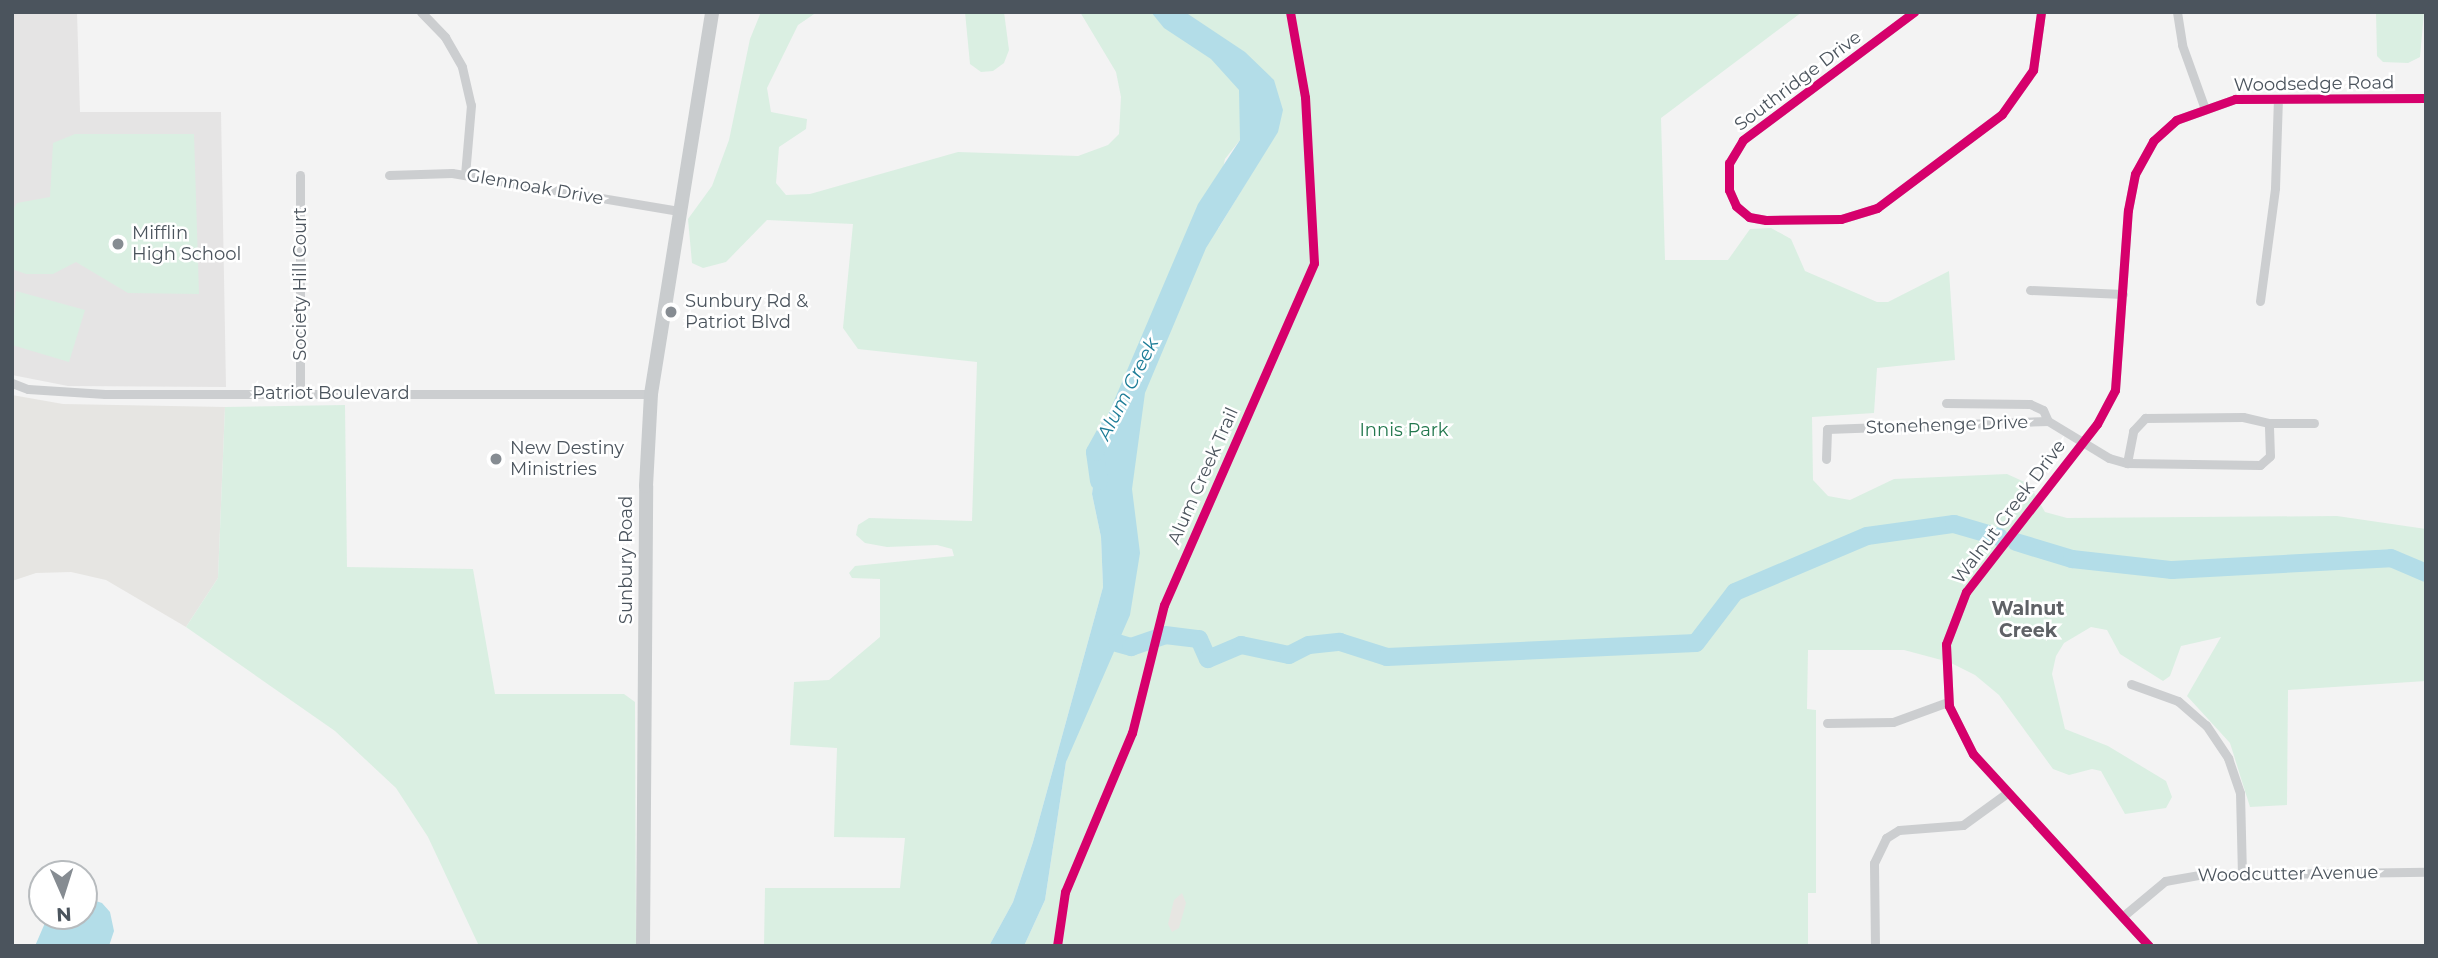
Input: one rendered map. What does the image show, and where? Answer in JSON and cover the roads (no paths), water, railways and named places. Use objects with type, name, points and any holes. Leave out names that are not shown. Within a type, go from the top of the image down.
[{"type":"main road","name":"Sunbury Road","points":[[643,946],[646,486],[651,394],[712,12]]},
{"type":"street","points":[[421,12],[445,37],[462,67],[471,105],[465,175]]},
{"type":"street","name":"Southridge Drive","points":[[1914,12],[1743,140],[1729,163],[1729,190],[1736,206],[1749,217],[1766,220],[1860,216],[1877,208],[2002,114],[2033,70],[2042,12]]},
{"type":"street","points":[[2177,12],[2182,45],[2204,106]]},
{"type":"street","name":"Woodsedge Road","points":[[2204,106],[2235,99],[2426,98]]},
{"type":"street","points":[[2260,301],[2275,188],[2278,99]]},
{"type":"street","name":"Walnut Creek Drive","points":[[2149,946],[1973,754],[1948,702],[1946,644],[1966,592],[2083,442],[2115,390],[2135,174],[2153,142],[2176,120],[2204,106]]},
{"type":"street","name":"Society Hill Court","points":[[300,175],[300,393]]},
{"type":"street","name":"Glennoak Drive","points":[[389,175],[465,175],[679,211]]},
{"type":"street","points":[[2030,290],[2123,294]]},
{"type":"street","name":"Patriot Boulevard","points":[[12,383],[28,389],[105,394],[651,394]]},
{"type":"street","points":[[1946,402],[2030,404],[2043,410],[2049,421]]},
{"type":"street","points":[[2127,463],[2133,431],[2145,418],[2243,417],[2269,423],[2314,423]]},
{"type":"street","name":"Stonehenge Drive","points":[[1826,459],[1827,429],[2049,421],[2109,458],[2127,463],[2260,465],[2270,456],[2269,423]]},
{"type":"street","points":[[2131,684],[2178,701],[2206,725],[2228,758],[2240,793],[2242,874]]},
{"type":"street","points":[[1827,723],[1893,722],[1948,702]]},
{"type":"street","points":[[1875,946],[1874,863],[1886,838],[1899,830],[1963,825],[2007,793]]},
{"type":"street","name":"Woodcutter Avenue","points":[[2122,916],[2165,881],[2242,874],[2426,872]]},
{"type":"water","points":[[1151,12],[1185,12],[1245,52],[1274,80],[1283,110],[1278,132],[1206,248],[1145,393],[1132,489],[1140,553],[1130,615],[1066,762],[1045,900],[1024,946],[989,946],[1013,902],[1033,842],[1103,587],[1101,537],[1092,494],[1099,436],[1198,204],[1240,140],[1239,90],[1211,59],[1164,28]]},
{"type":"water","points":[[98,902],[110,912],[114,931],[109,946],[35,946],[42,930],[98,930]]},
{"type":"waterway","name":"Alum Creek","points":[[1099,481],[1095,452],[1108,429]]},
{"type":"waterway","points":[[1117,643],[1131,647],[1165,635],[1199,639],[1208,659],[1241,645],[1289,655],[1309,645],[1340,642],[1387,657],[1696,643],[1735,592],[1867,536],[1954,524],[1999,537]]},
{"type":"waterway","points":[[2016,542],[2072,559],[2172,570],[2391,558],[2426,573]]},
{"type":"place","name":"Mifflin High School","points":[[118,244]]},
{"type":"place","name":"Sunbury Rd & Patriot Blvd","points":[[671,312]]},
{"type":"place","name":"New Destiny Ministries","points":[[496,459]]},
{"type":"district","name":"Walnut Creek","points":[[2028,620]]},
{"type":"park label","name":"Innis Park","points":[[1404,430]]}]
